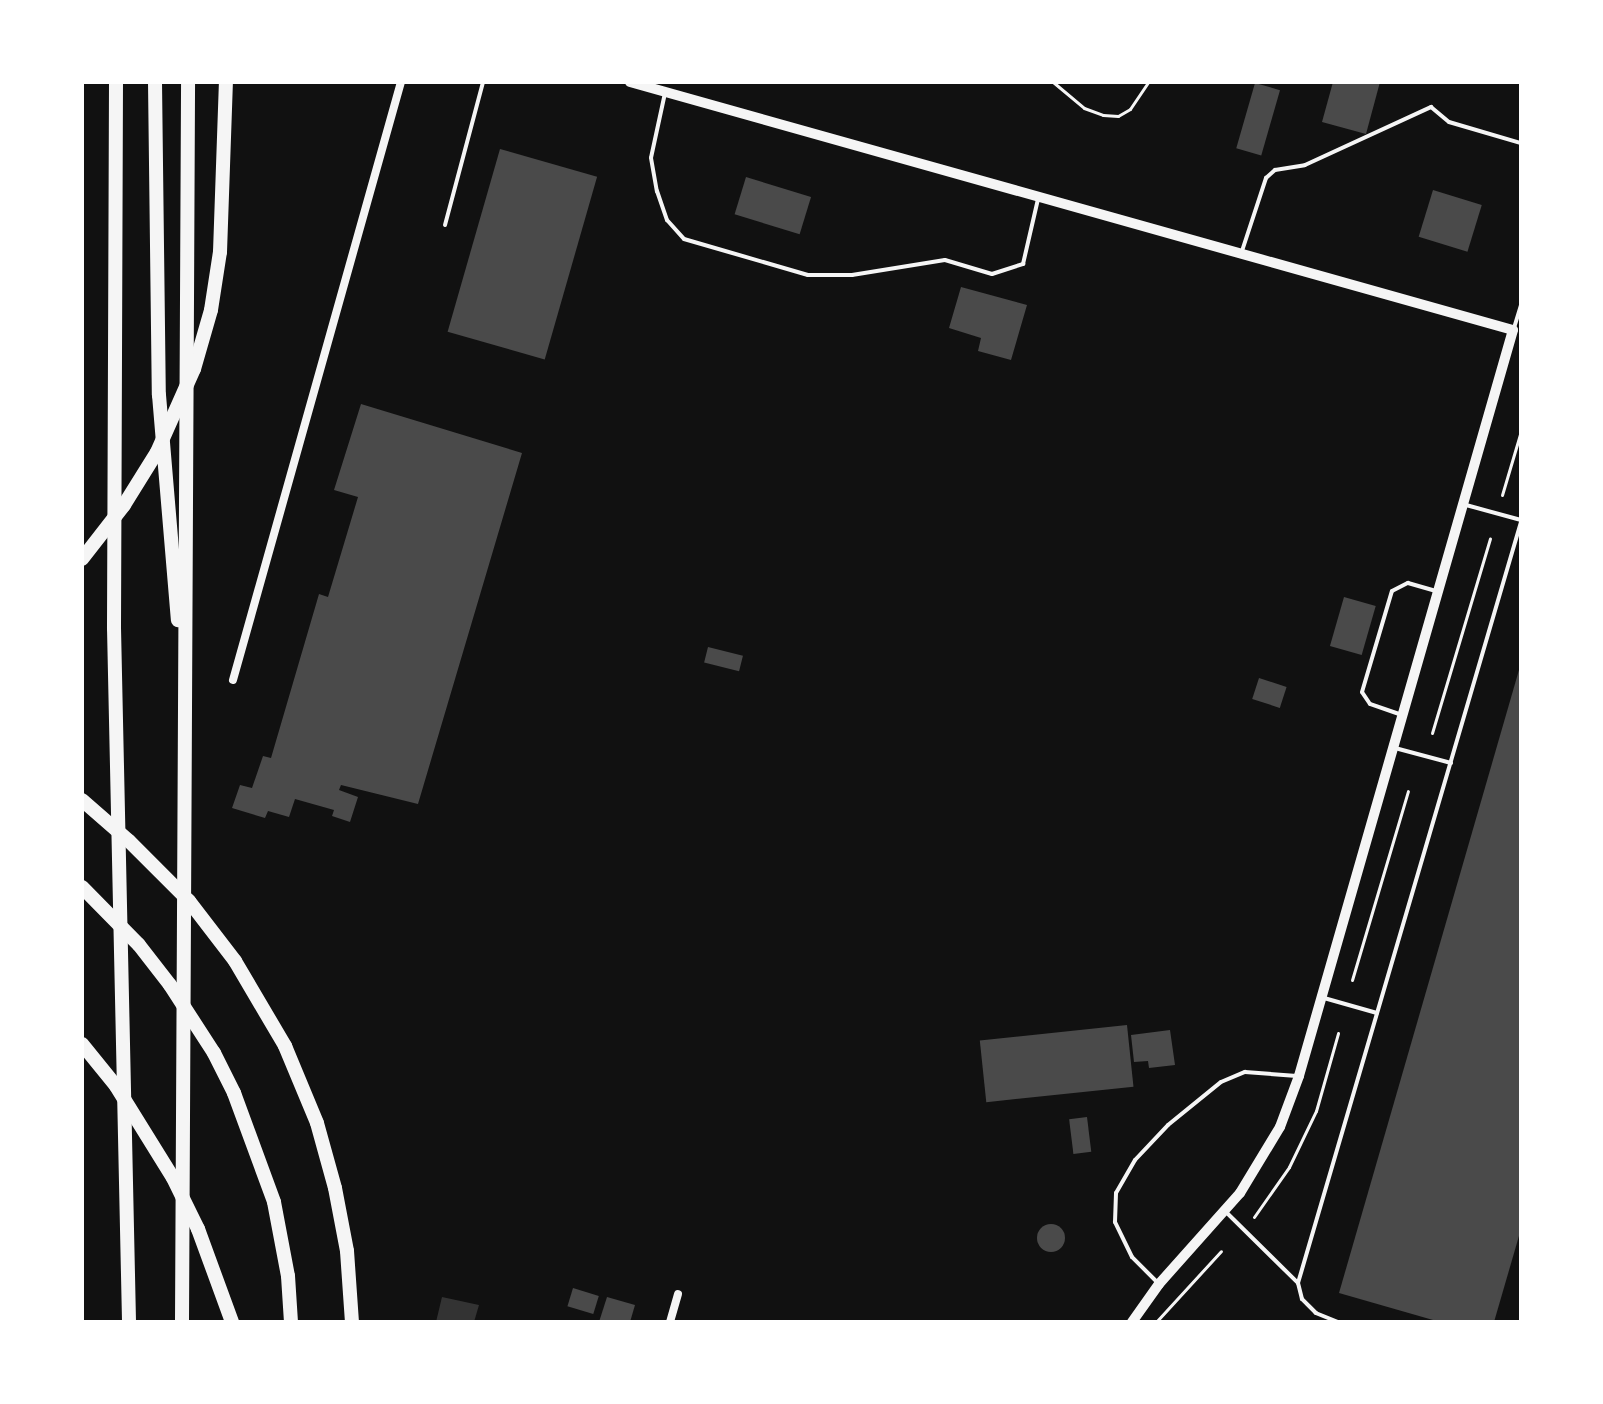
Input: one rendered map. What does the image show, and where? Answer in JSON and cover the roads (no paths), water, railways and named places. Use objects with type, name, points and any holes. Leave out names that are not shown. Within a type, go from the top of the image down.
[{"type":"highway","points":[[116,82],[114,628],[129,1322]]},
{"type":"highway","points":[[155,82],[159,395],[169,542],[185,676]]},
{"type":"highway","points":[[182,1322],[188,82]]},
{"type":"highway","points":[[82,559],[124,505],[157,452],[194,369],[211,310],[220,252],[226,82]]},
{"type":"highway","points":[[82,800],[138,850],[197,911],[235,961],[285,1046],[313,1113],[335,1188],[347,1251],[352,1322]]},
{"type":"highway","points":[[82,887],[162,975],[192,1017],[234,1093],[274,1202],[288,1276],[291,1322]]},
{"type":"highway","points":[[82,1044],[116,1086],[173,1178],[198,1229],[232,1322]]},
{"type":"street","points":[[233,680],[401,82]]},
{"type":"street","points":[[630,82],[1517,332],[1463,504],[1299,1076],[1280,1127],[1261,1164],[1159,1284],[1132,1322]]},
{"type":"street","points":[[670,1322],[678,1294]]},
{"type":"lane","points":[[445,225],[483,82]]},
{"type":"lane","points":[[666,92],[651,158],[657,191],[667,220],[684,239],[808,275],[852,275],[945,260],[992,274],[1023,264],[1039,197]]},
{"type":"lane","points":[[1241,254],[1266,178],[1275,170],[1305,165],[1431,107],[1449,122],[1521,143]]},
{"type":"lane","points":[[1517,332],[1521,305]]},
{"type":"lane","points":[[1338,1322],[1316,1313],[1302,1299],[1298,1283],[1521,521],[1463,504]]},
{"type":"lane","points":[[1402,715],[1370,704],[1362,692],[1392,591],[1408,583],[1438,591]]},
{"type":"lane","points":[[1393,747],[1451,763]]},
{"type":"lane","points":[[1322,997],[1377,1013]]},
{"type":"lane","points":[[1159,1284],[1132,1257],[1115,1222],[1116,1193],[1135,1160],[1168,1125],[1221,1082],[1245,1072],[1299,1076]]},
{"type":"lane","points":[[1224,1211],[1298,1283]]}]
